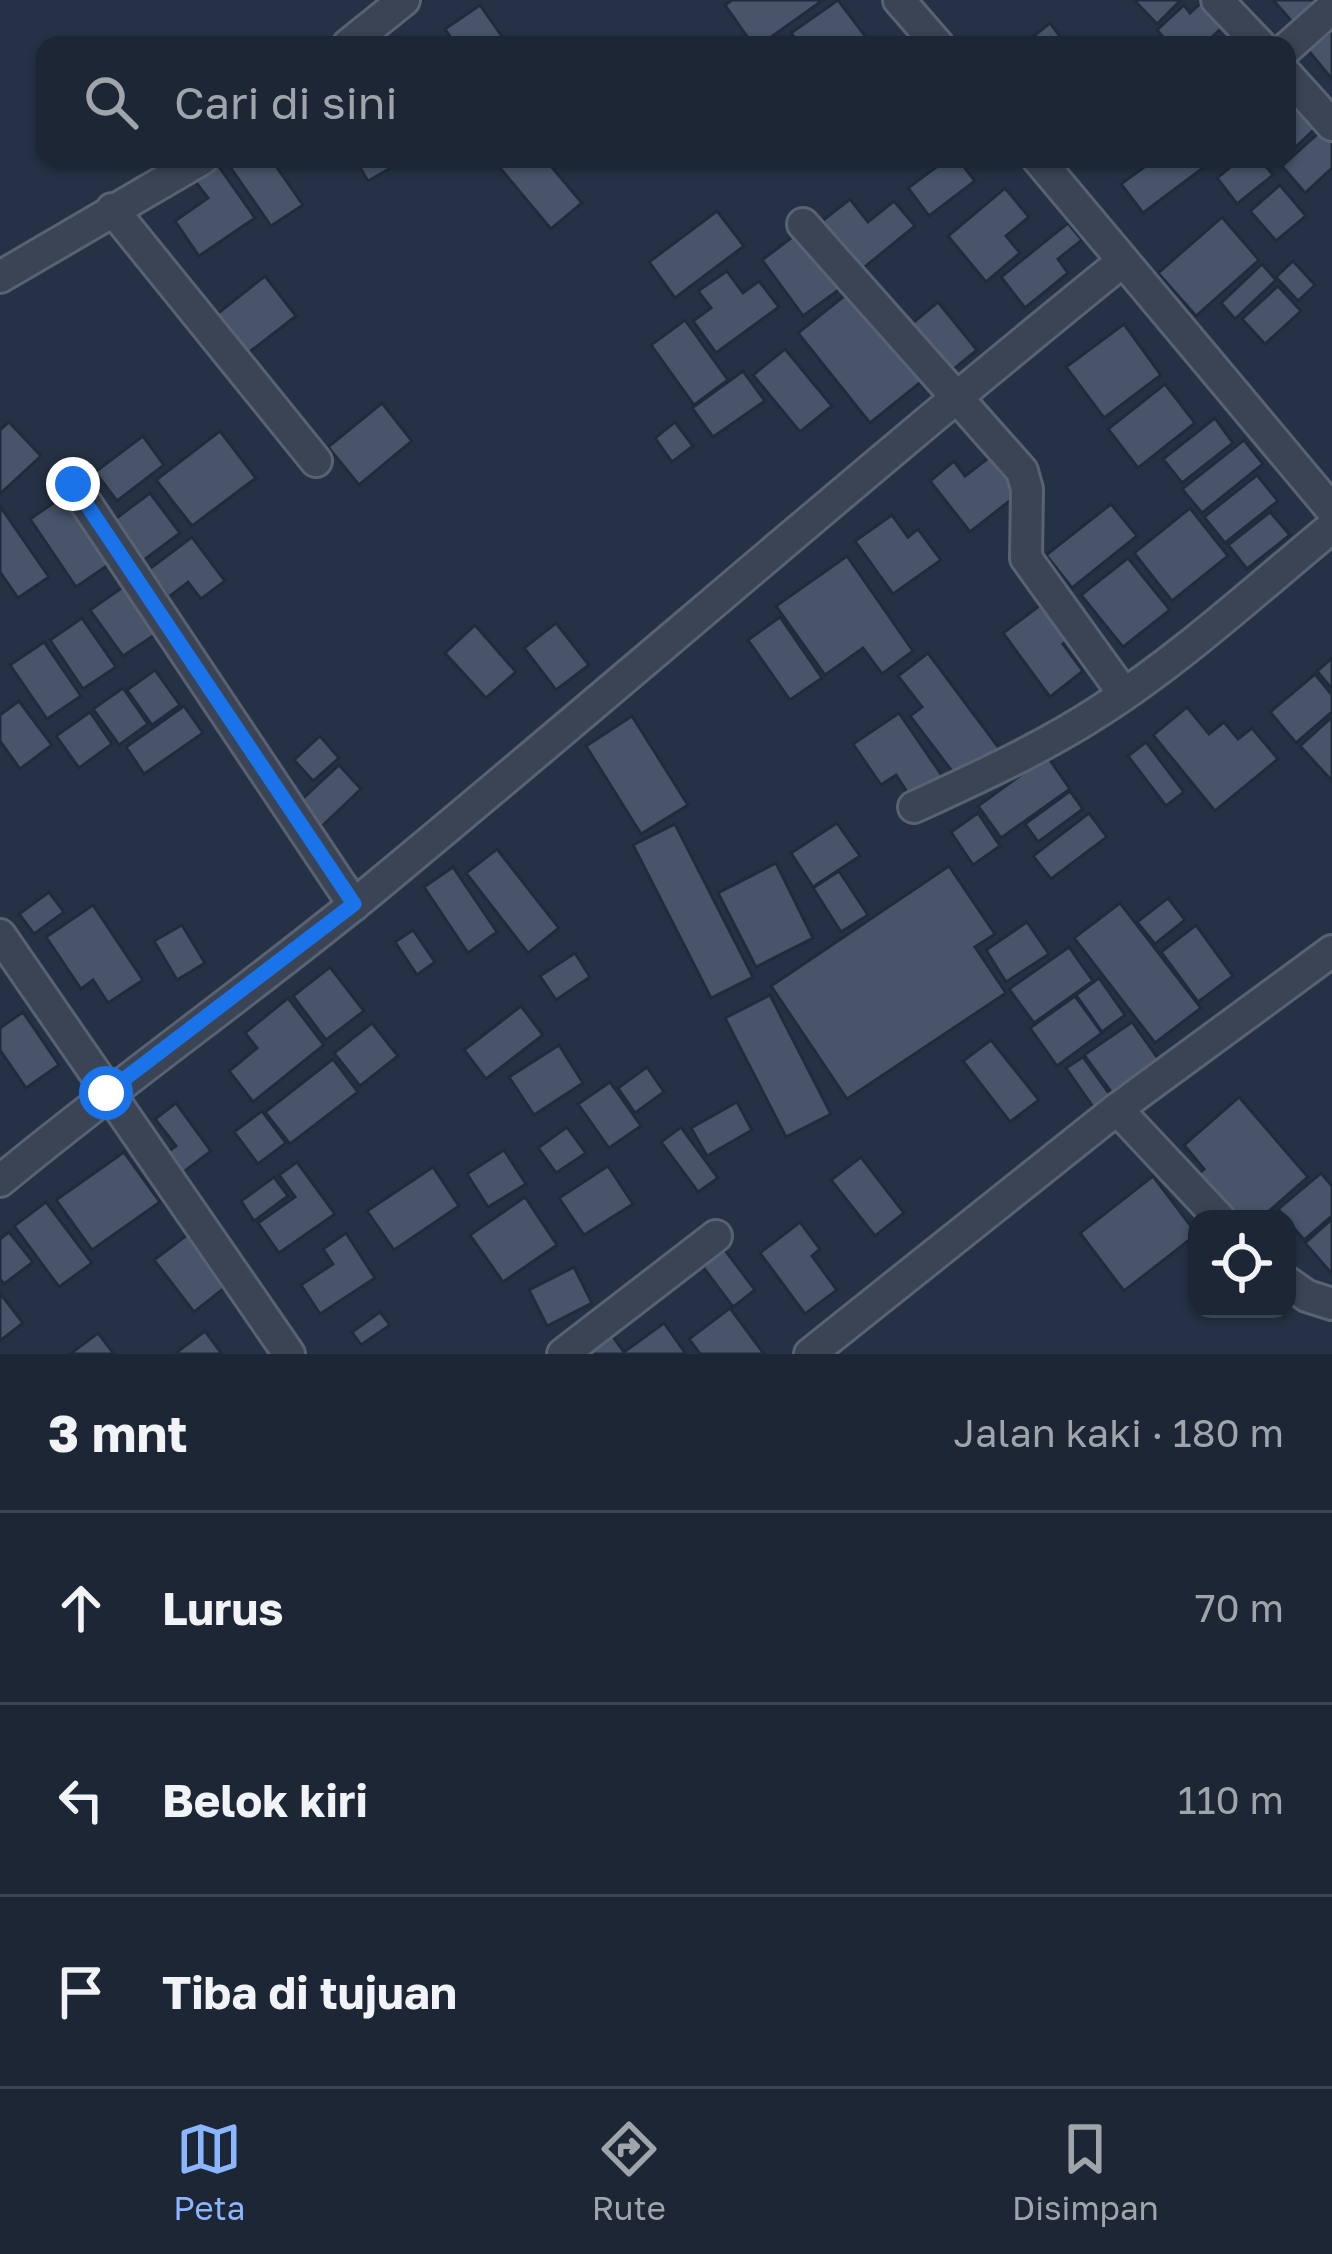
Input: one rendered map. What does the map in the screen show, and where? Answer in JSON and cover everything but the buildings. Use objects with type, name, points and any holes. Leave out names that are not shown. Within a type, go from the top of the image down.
[{"type":"street","points":[[359,36],[404,0]]},
{"type":"street","points":[[899,0],[930,36]]},
{"type":"street","points":[[1217,0],[1251,36]]},
{"type":"street","points":[[1296,39],[1332,8]]},
{"type":"street","points":[[1296,85],[1332,124]]},
{"type":"street","points":[[0,277],[186,168]]},
{"type":"street","points":[[1046,168],[1332,510]]},
{"type":"street","points":[[112,209],[316,461]]},
{"type":"street","points":[[803,224],[1022,471],[1027,489],[1026,558],[1124,694]]},
{"type":"street","points":[[0,1181],[106,1093],[354,904],[1123,260]]},
{"type":"street","points":[[73,484],[354,904]]},
{"type":"street","points":[[914,807],[986,775],[1100,711],[1332,527]]},
{"type":"street","points":[[0,935],[290,1354]]},
{"type":"street","points":[[810,1354],[1117,1109],[1332,951]]},
{"type":"street","points":[[1117,1109],[1212,1210]]},
{"type":"street","points":[[563,1354],[716,1235]]},
{"type":"street","points":[[1296,1288],[1332,1304]]},
{"type":"route","points":[[73,484],[354,904],[106,1093]]}]
